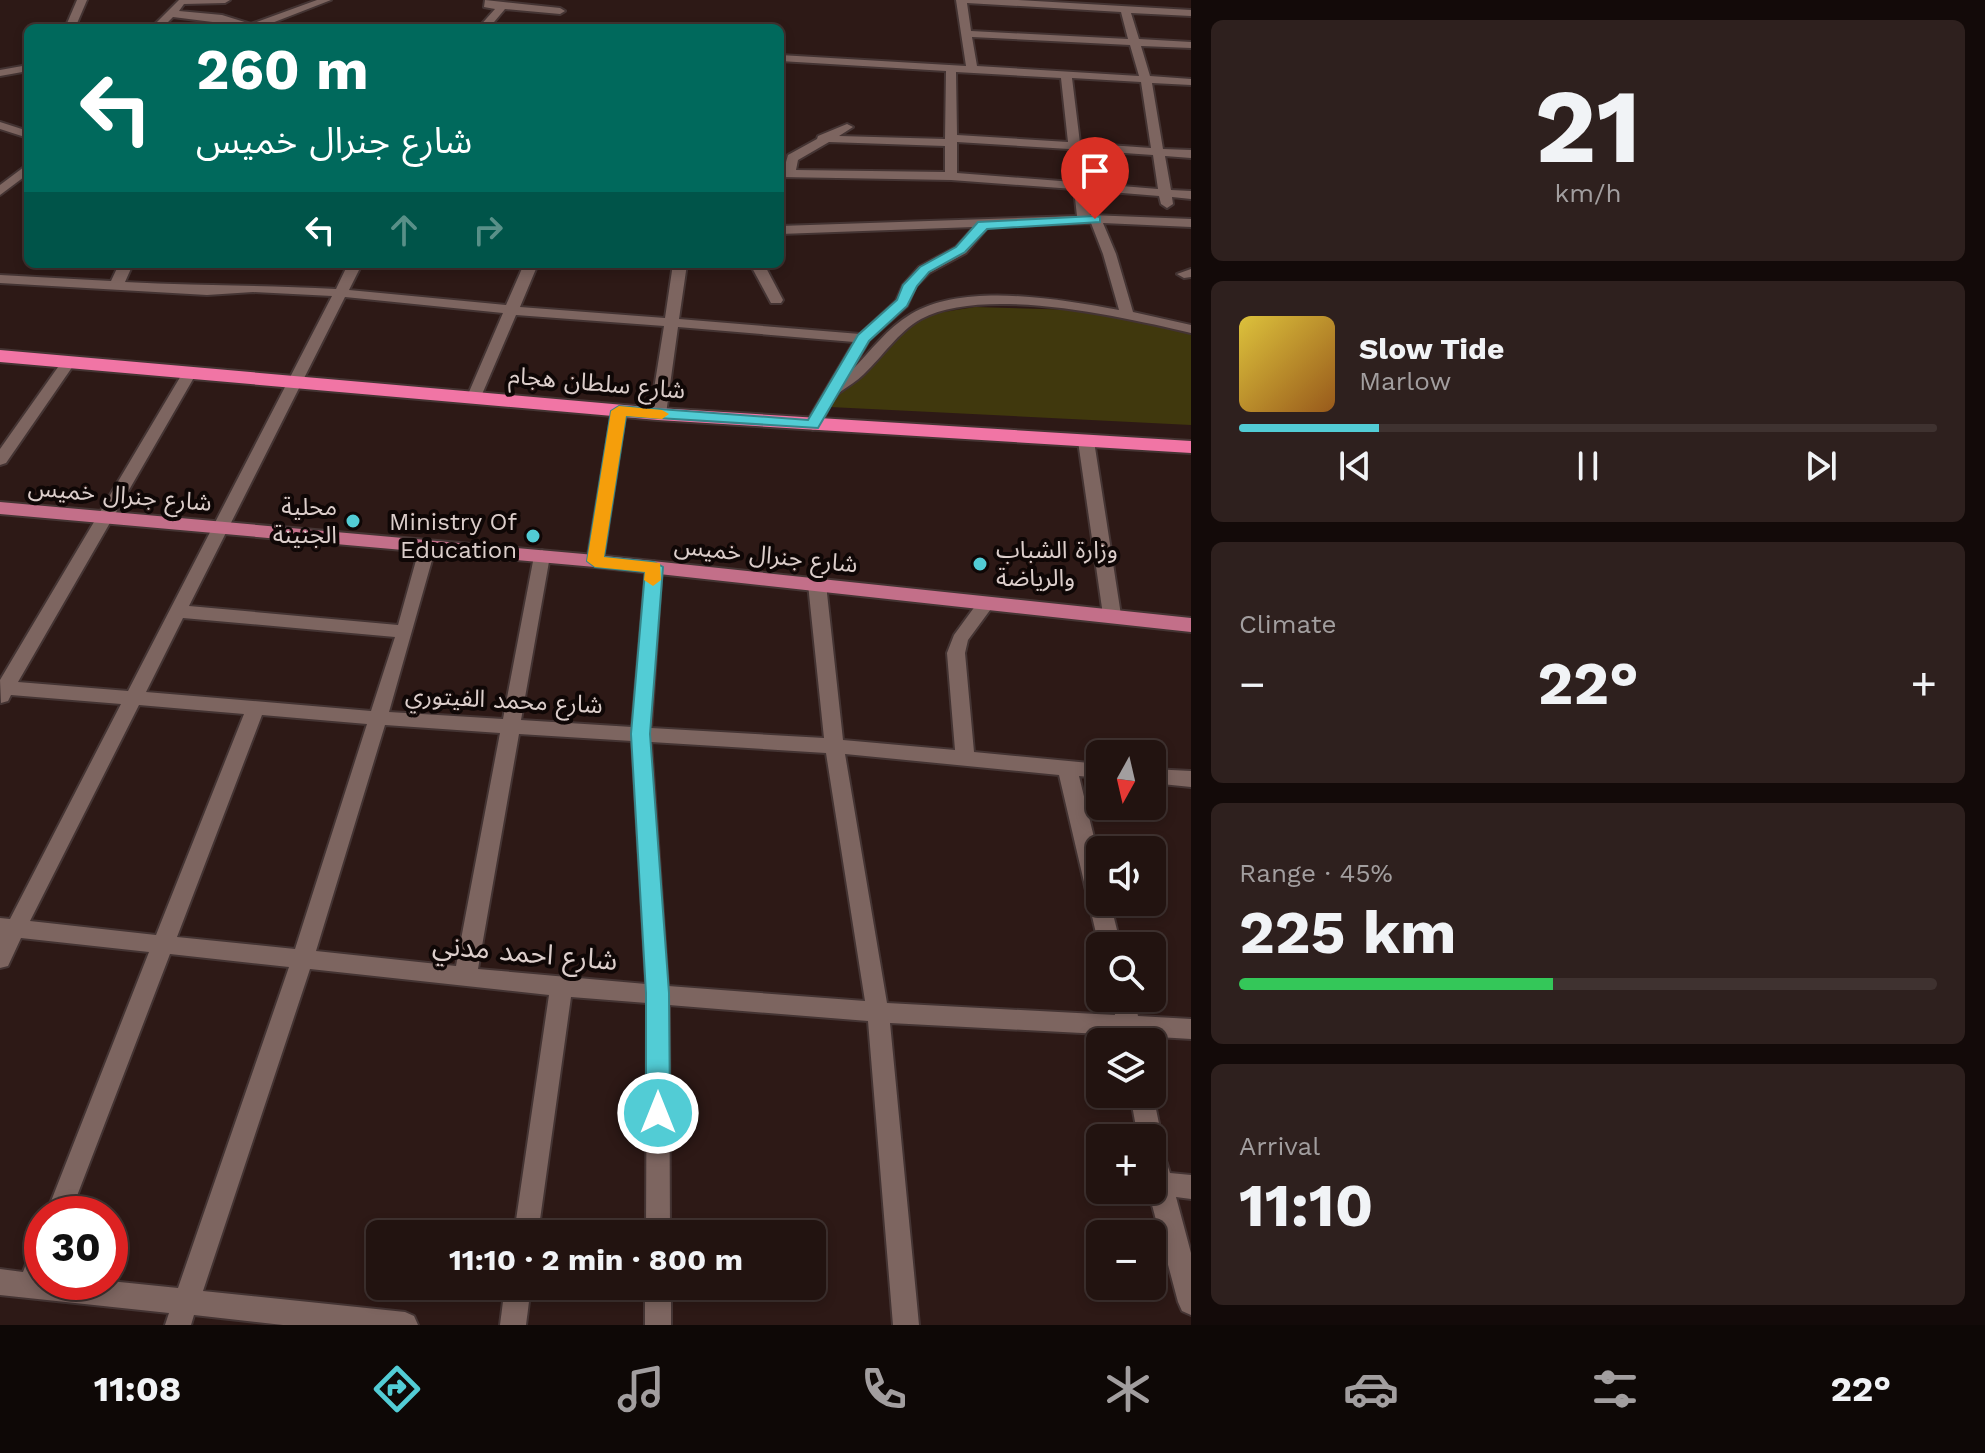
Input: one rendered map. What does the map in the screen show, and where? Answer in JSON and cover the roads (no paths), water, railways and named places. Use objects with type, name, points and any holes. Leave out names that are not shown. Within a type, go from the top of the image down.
[{"type":"highway","name":"شارع سلطان هجام","points":[[0,356],[658,414],[1191,447]]},
{"type":"main road","name":"شارع جنرال خميس","points":[[0,508],[595,561],[1191,625]]},
{"type":"street","points":[[72,24],[82,0]]},
{"type":"street","points":[[161,24],[183,0],[225,0]]},
{"type":"street","points":[[490,0],[488,5],[563,5]]},
{"type":"street","points":[[972,70],[963,0],[1191,13]]},
{"type":"street","points":[[262,24],[321,1]]},
{"type":"street","points":[[487,24],[503,6]]},
{"type":"street","points":[[1125,9],[1146,81],[1160,152],[1164,194],[1172,222]]},
{"type":"street","points":[[173,14],[222,18],[240,24]]},
{"type":"street","points":[[967,34],[1191,45]]},
{"type":"street","points":[[784,58],[1191,82]]},
{"type":"street","points":[[0,73],[24,69]]},
{"type":"street","points":[[951,69],[951,176]]},
{"type":"street","points":[[1066,77],[1079,188],[1090,220],[1110,246],[1115,278],[1127,314]]},
{"type":"street","points":[[0,125],[24,134]]},
{"type":"street","points":[[847,127],[822,138],[792,158],[785,173],[951,176],[1191,195]]},
{"type":"street","points":[[0,133],[24,134]]},
{"type":"street","points":[[822,138],[859,143],[905,139],[1191,154]]},
{"type":"street","points":[[0,168],[24,167]]},
{"type":"street","points":[[0,191],[24,170]]},
{"type":"street","points":[[784,230],[1090,220],[1191,223]]},
{"type":"street","points":[[813,425],[863,338],[902,303],[910,291],[910,285],[924,270],[961,250],[983,225]]},
{"type":"street","points":[[117,284],[124,268]]},
{"type":"street","points":[[0,959],[8,928],[296,384],[353,268]]},
{"type":"street","points":[[473,399],[529,268]]},
{"type":"street","points":[[658,414],[679,268]]},
{"type":"street","points":[[759,268],[776,300]]},
{"type":"street","points":[[0,279],[207,291],[253,288],[343,293],[510,310],[863,338]]},
{"type":"street","points":[[832,392],[855,376],[911,320],[937,309],[1025,302],[1127,314],[1191,329]]},
{"type":"street","points":[[0,460],[68,363]]},
{"type":"street","points":[[2,691],[189,374]]},
{"type":"street","points":[[595,561],[619,411]]},
{"type":"street","points":[[1086,441],[1112,615]]},
{"type":"street","points":[[182,1312],[302,962],[405,632],[428,546]]},
{"type":"street","points":[[465,978],[542,556]]},
{"type":"street","points":[[654,567],[641,734],[658,993],[658,1220]]},
{"type":"street","points":[[817,584],[834,746],[878,1012],[906,1325]]},
{"type":"street","points":[[965,757],[956,653],[960,639],[987,602]]},
{"type":"street","points":[[177,611],[405,632]]},
{"type":"street","name":"شارع محمد الفيتوري","points":[[2,691],[834,746],[1086,769]]},
{"type":"street","points":[[65,1196],[255,709]]},
{"type":"street","points":[[1067,767],[1107,932]]},
{"type":"street","points":[[1166,777],[1191,779]]},
{"type":"street","name":"شارع احمد مدني","points":[[8,928],[465,978],[1086,1029]]},
{"type":"street","points":[[528,1220],[561,987]]},
{"type":"street","name":"شارع احمد مدني","points":[[1166,1031],[1191,1029]]},
{"type":"street","points":[[1166,1185],[1191,1187]]},
{"type":"street","points":[[1164,1204],[1191,1302]]},
{"type":"street","points":[[0,1282],[24,1284]]},
{"type":"street","points":[[114,1300],[182,1312],[405,1325]]},
{"type":"street","points":[[513,1325],[516,1300]]},
{"type":"street","points":[[658,1300],[658,1325]]},
{"type":"place","name":"محلية الجنينة","points":[[353,521]]},
{"type":"place","name":"Ministry Of Education","points":[[533,536]]},
{"type":"place","name":"وزارة الشباب والرياضة","points":[[980,564]]}]
